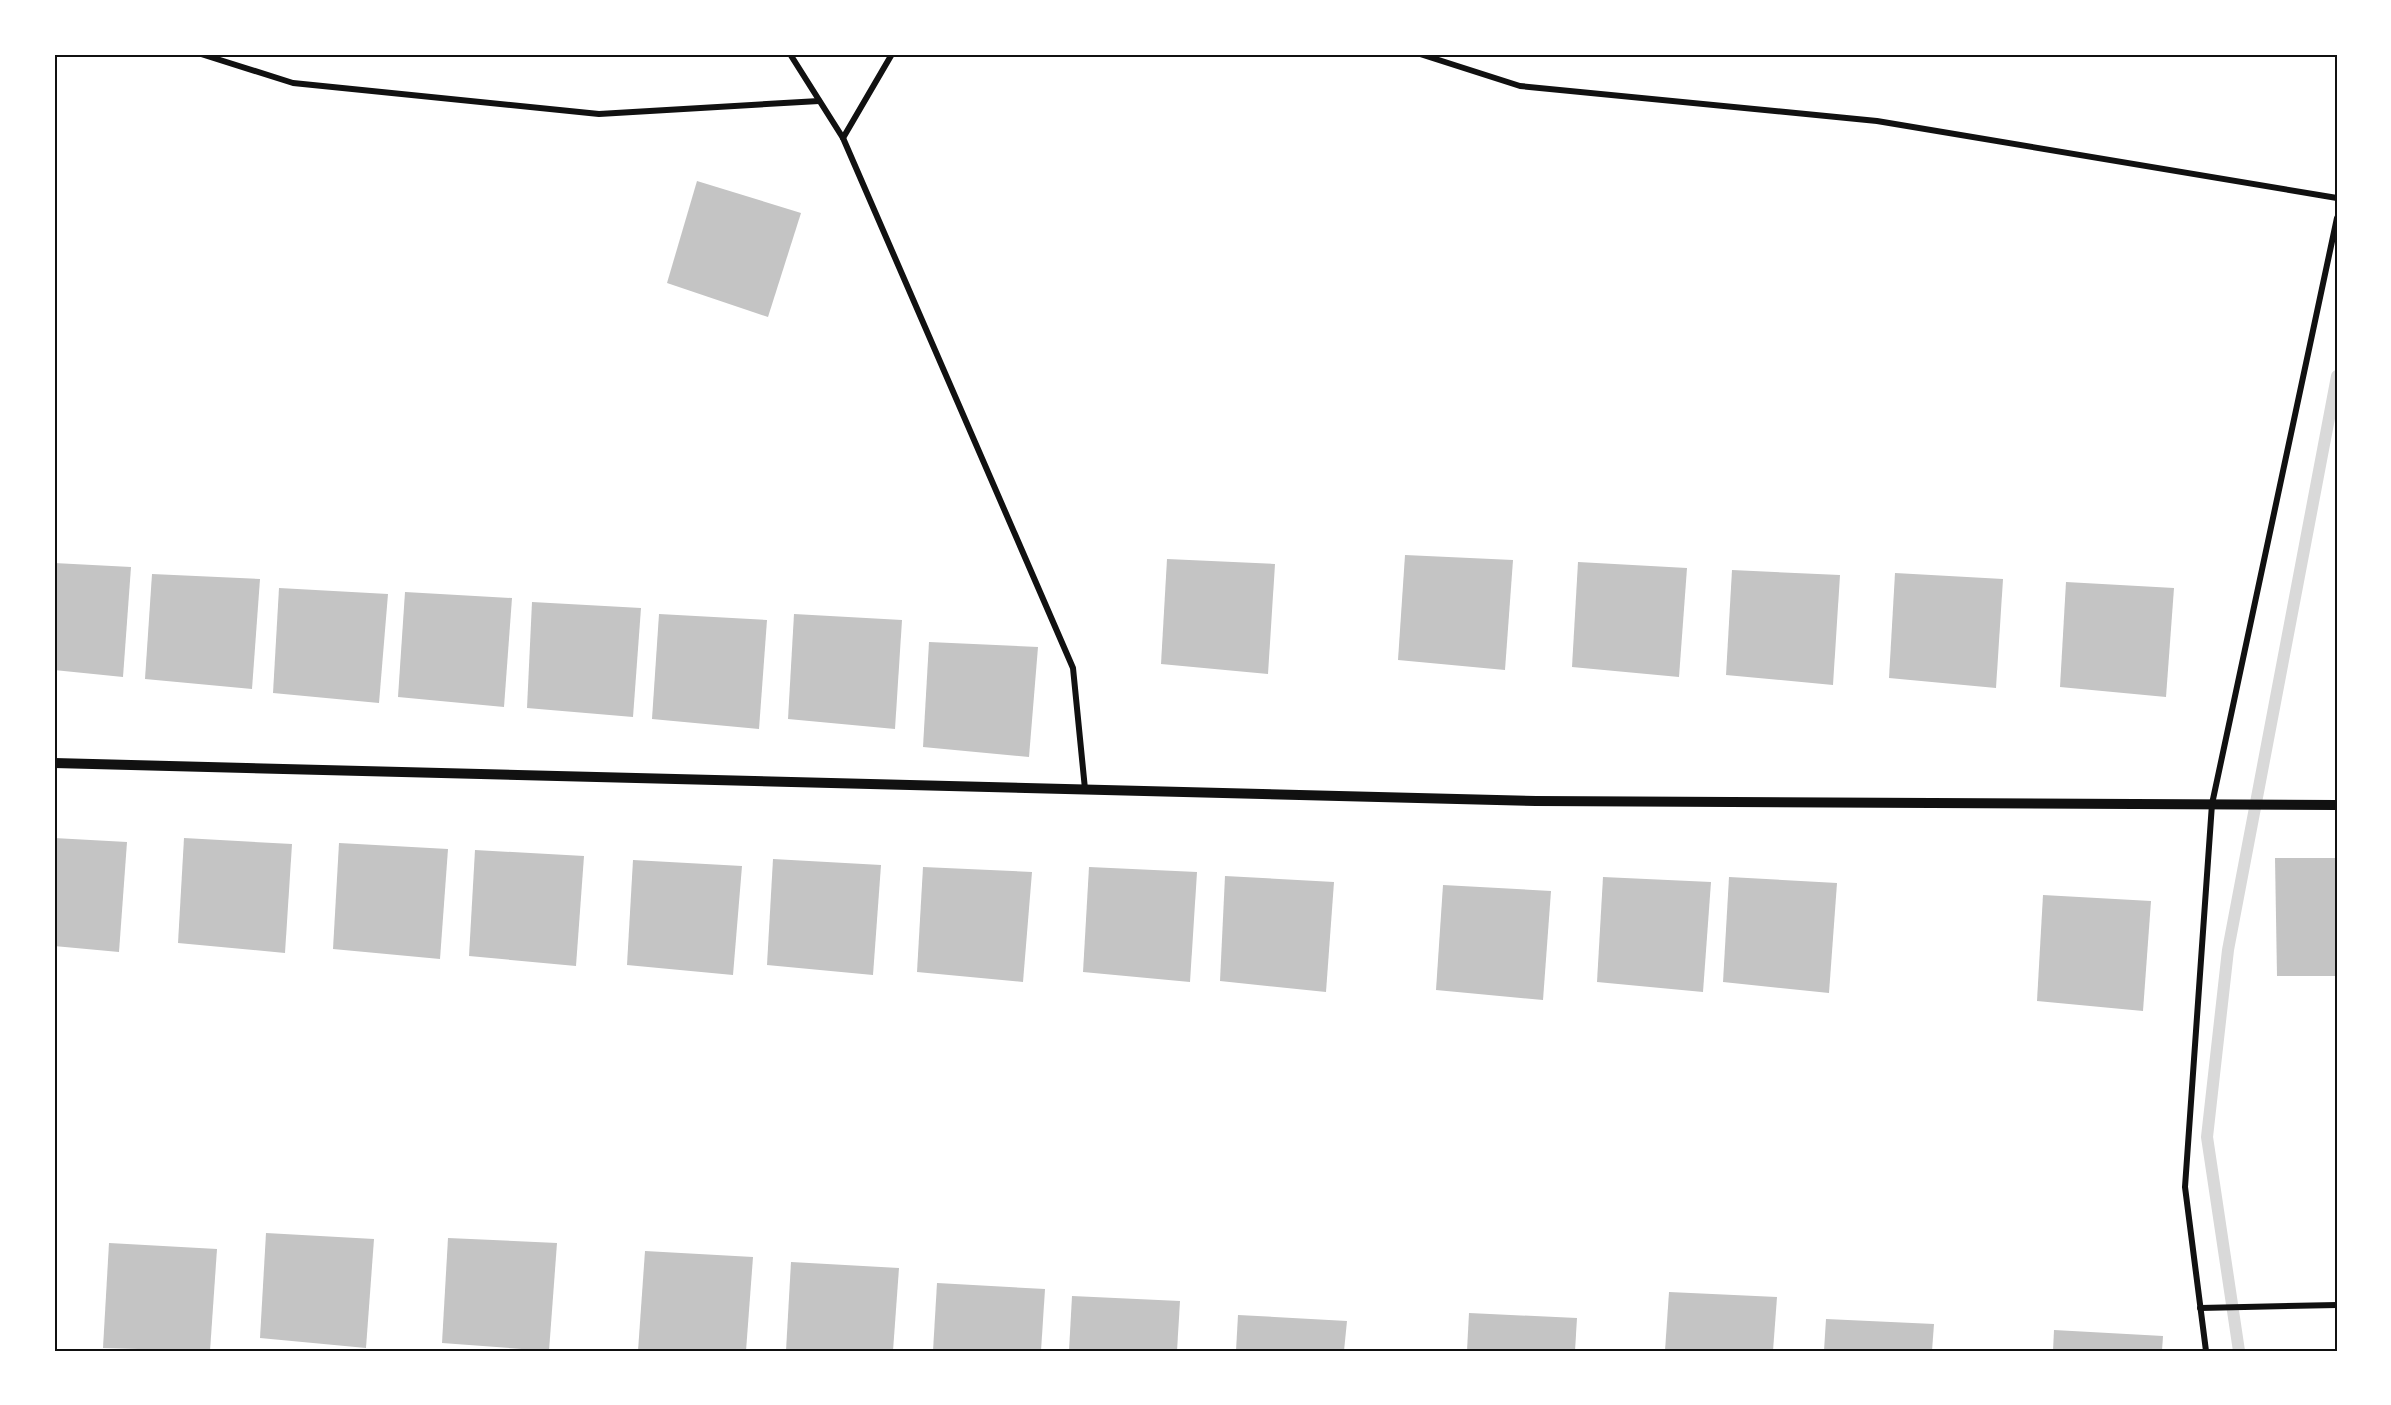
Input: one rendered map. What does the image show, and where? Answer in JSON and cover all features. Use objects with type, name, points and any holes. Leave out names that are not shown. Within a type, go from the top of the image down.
[{"type":"street","points":[[201,54],[293,83],[599,114],[819,100]]},
{"type":"street","points":[[790,54],[843,138],[1073,668],[1085,789]]},
{"type":"street","points":[[843,138],[892,54]]},
{"type":"street","points":[[1420,54],[1520,86],[1877,121],[2337,198]]},
{"type":"street","points":[[2206,1351],[2185,1187],[2212,804],[2337,218]]},
{"type":"street","points":[[54,763],[1536,801],[2337,805]]},
{"type":"street","points":[[2200,1308],[2337,1305]]},
{"type":"building","points":[[697,181],[801,213],[768,317],[667,283]]},
{"type":"building","points":[[1405,555],[1513,560],[1505,670],[1398,660]]},
{"type":"building","points":[[1167,559],[1275,564],[1268,674],[1161,664]]},
{"type":"building","points":[[1578,562],[1687,568],[1679,677],[1572,667]]},
{"type":"building","points":[[54,563],[131,567],[123,677],[54,670]]},
{"type":"building","points":[[1732,570],[1840,575],[1833,685],[1726,675]]},
{"type":"building","points":[[1895,573],[2003,579],[1996,688],[1889,678]]},
{"type":"building","points":[[152,574],[260,579],[252,689],[145,679]]},
{"type":"building","points":[[2066,582],[2174,588],[2166,697],[2060,687]]},
{"type":"building","points":[[279,588],[388,594],[379,703],[273,693]]},
{"type":"building","points":[[405,592],[512,598],[504,707],[398,697]]},
{"type":"building","points":[[532,602],[641,608],[633,717],[527,708]]},
{"type":"building","points":[[659,614],[767,620],[759,729],[652,719]]},
{"type":"building","points":[[794,614],[902,620],[895,729],[788,719]]},
{"type":"building","points":[[929,642],[1038,647],[1029,757],[923,747]]},
{"type":"building","points":[[54,838],[127,842],[119,952],[54,946]]},
{"type":"building","points":[[184,838],[292,844],[285,953],[178,943]]},
{"type":"building","points":[[339,843],[448,849],[440,959],[333,949]]},
{"type":"building","points":[[475,850],[584,856],[576,966],[469,956]]},
{"type":"building","points":[[2275,858],[2337,858],[2337,976],[2277,976]]},
{"type":"building","points":[[773,859],[881,865],[873,975],[767,965]]},
{"type":"building","points":[[633,860],[742,866],[733,975],[627,965]]},
{"type":"building","points":[[923,867],[1032,872],[1023,982],[917,972]]},
{"type":"building","points":[[1089,867],[1197,872],[1190,982],[1083,972]]},
{"type":"building","points":[[1225,876],[1334,882],[1326,992],[1220,981]]},
{"type":"building","points":[[1603,877],[1711,882],[1703,992],[1597,982]]},
{"type":"building","points":[[1729,877],[1837,883],[1829,993],[1723,982]]},
{"type":"building","points":[[1443,885],[1551,891],[1543,1000],[1436,990]]},
{"type":"building","points":[[2043,895],[2151,901],[2143,1011],[2037,1001]]},
{"type":"building","points":[[266,1233],[374,1239],[366,1348],[260,1338]]},
{"type":"building","points":[[448,1238],[557,1243],[549,1351],[442,1343]]},
{"type":"building","points":[[109,1243],[217,1249],[210,1351],[103,1348]]},
{"type":"building","points":[[645,1251],[753,1257],[746,1351],[638,1351]]},
{"type":"building","points":[[791,1262],[899,1268],[893,1351],[786,1351]]},
{"type":"building","points":[[937,1283],[1045,1289],[1041,1351],[933,1351]]},
{"type":"building","points":[[1669,1292],[1777,1297],[1773,1351],[1665,1351]]},
{"type":"building","points":[[1072,1296],[1180,1301],[1177,1351],[1069,1351]]},
{"type":"building","points":[[1469,1313],[1577,1318],[1575,1351],[1467,1351]]},
{"type":"building","points":[[1238,1315],[1347,1321],[1344,1351],[1236,1351]]},
{"type":"building","points":[[1826,1319],[1934,1324],[1932,1351],[1824,1351]]},
{"type":"building","points":[[2054,1330],[2163,1336],[2162,1351],[2053,1351]]},
{"type":"waterway","points":[[2239,1351],[2207,1137],[2228,950],[2337,376]]}]
